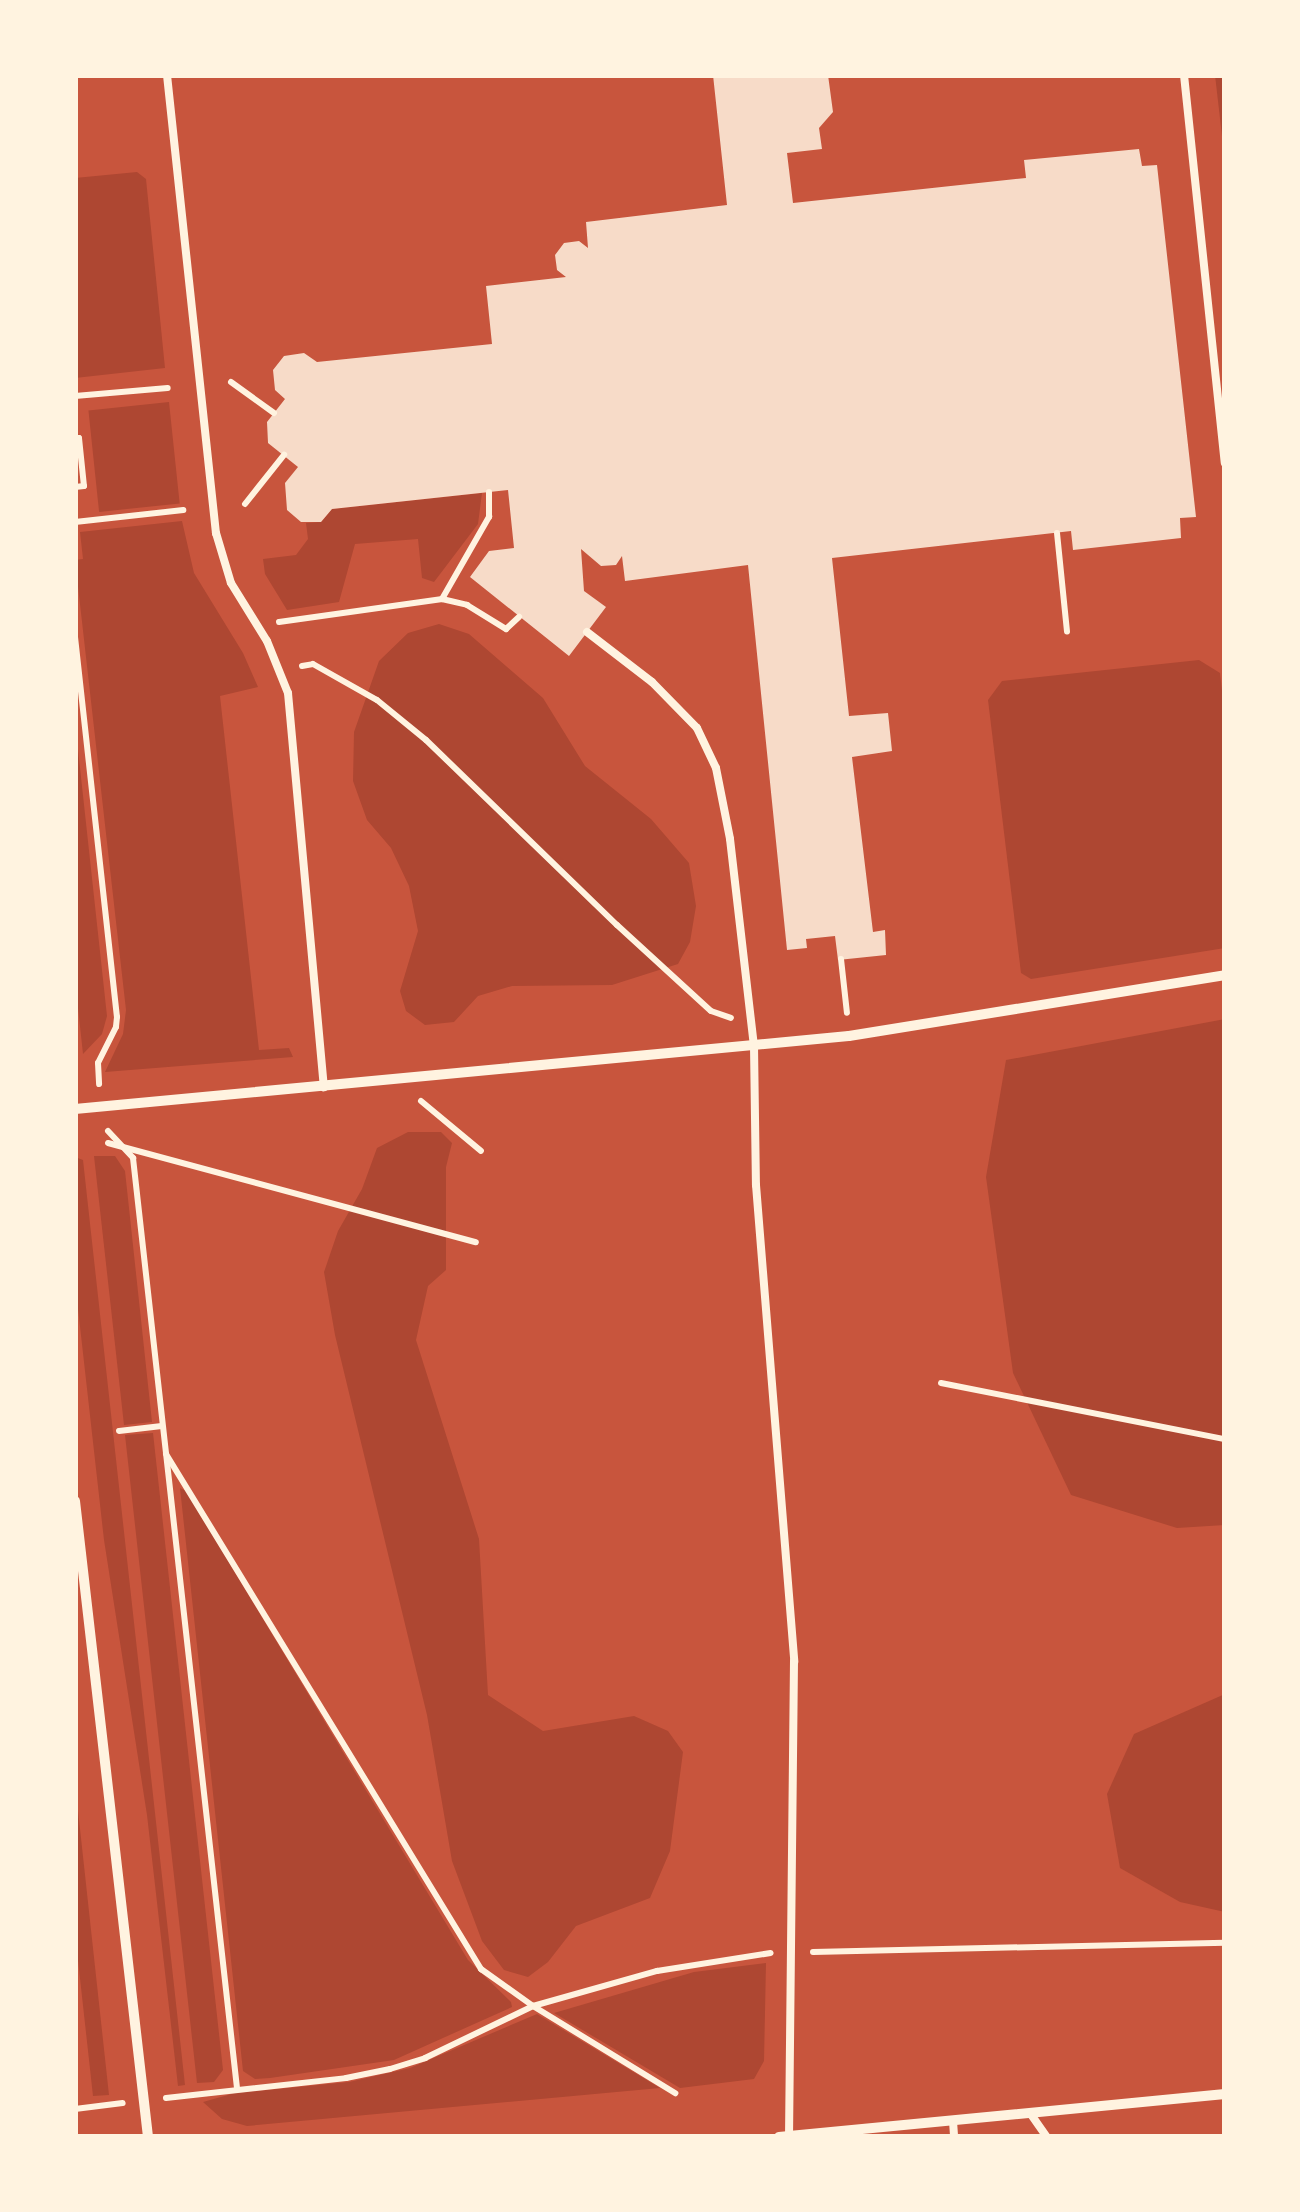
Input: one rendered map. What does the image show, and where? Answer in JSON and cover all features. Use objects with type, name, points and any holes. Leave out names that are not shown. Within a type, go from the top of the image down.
[{"type":"street","points":[[75,1108],[849,1036],[1225,975]]},
{"type":"street","points":[[75,1501],[148,2137]]},
{"type":"street","points":[[780,2137],[1225,2094]]},
{"type":"lane","points":[[167,75],[214,520],[231,582],[281,669],[290,708],[324,1087]]},
{"type":"lane","points":[[1184,75],[1225,462]]},
{"type":"lane","points":[[587,632],[678,705],[708,746],[730,840],[754,1046],[756,1185],[794,1661],[788,2137]]},
{"type":"lane","points":[[1030,2113],[1047,2137]]},
{"type":"lane","points":[[953,2121],[954,2137]]},
{"type":"path","points":[[232,382],[274,413]]},
{"type":"path","points":[[75,396],[168,388]]},
{"type":"path","points":[[75,439],[79,438],[84,486],[75,487]]},
{"type":"path","points":[[245,504],[284,455]]},
{"type":"path","points":[[442,599],[489,518],[490,492]]},
{"type":"path","points":[[75,522],[182,510]]},
{"type":"path","points":[[1057,533],[1068,631]]},
{"type":"path","points":[[258,626],[442,599],[467,605],[506,628],[519,616]]},
{"type":"path","points":[[75,636],[117,1017],[98,1073]]},
{"type":"path","points":[[281,669],[313,664],[376,700],[460,772],[712,1011],[752,1026]]},
{"type":"path","points":[[841,960],[849,1036]]},
{"type":"path","points":[[416,1097],[481,1151]]},
{"type":"path","points":[[104,1126],[133,1158],[237,2088]]},
{"type":"path","points":[[108,1143],[476,1242]]},
{"type":"path","points":[[941,1383],[1225,1439]]},
{"type":"path","points":[[118,1431],[162,1426]]},
{"type":"path","points":[[164,1452],[481,1969],[533,2006],[675,2093]]},
{"type":"path","points":[[180,2097],[346,2078],[390,2069],[425,2058],[533,2006],[657,1970],[720,1958],[788,1952],[1225,1944]]},
{"type":"path","points":[[75,2109],[110,2105]]},
{"type":"shaded area","points":[[1215,75],[1225,75],[1225,162]]},
{"type":"shaded area","points":[[137,172],[146,179],[165,368],[75,378],[75,178]]},
{"type":"shaded area","points":[[169,402],[180,503],[99,512],[88,410]]},
{"type":"shaded area","points":[[482,493],[478,524],[434,582],[422,578],[418,539],[355,544],[339,602],[287,610],[265,574],[263,559],[296,555],[308,539],[306,523],[321,522],[332,509]]},
{"type":"shaded area","points":[[182,521],[194,573],[243,653],[258,687],[220,696],[259,1050],[289,1048],[293,1057],[105,1072],[123,1034],[126,1010],[75,560],[83,559],[80,532]]},
{"type":"shaded area","points":[[439,624],[469,634],[543,698],[585,766],[651,819],[689,863],[696,906],[690,942],[678,964],[612,985],[512,986],[478,996],[454,1022],[425,1025],[406,1011],[400,991],[418,931],[409,886],[391,848],[367,820],[353,781],[354,732],[379,661],[408,633]]},
{"type":"shaded area","points":[[1199,660],[1220,673],[1225,718],[1225,948],[1031,979],[1021,973],[988,700],[1002,681]]},
{"type":"shaded area","points":[[75,722],[107,1016],[102,1034],[83,1054],[75,980]]},
{"type":"shaded area","points":[[1225,1019],[1225,1525],[1177,1528],[1071,1495],[1013,1373],[986,1177],[1006,1060]]},
{"type":"shaded area","points":[[408,1132],[441,1132],[452,1143],[446,1167],[446,1270],[428,1286],[416,1340],[479,1539],[488,1695],[543,1731],[634,1716],[668,1731],[683,1752],[670,1851],[650,1898],[576,1926],[548,1962],[528,1977],[504,1970],[482,1941],[452,1861],[427,1715],[335,1335],[324,1272],[338,1231],[362,1189],[377,1148]]},
{"type":"shaded area","points":[[94,1156],[115,1156],[125,1171],[152,1422],[124,1425]]},
{"type":"shaded area","points":[[75,1157],[83,1160],[185,2085],[178,2086],[147,1815],[104,1540],[75,1282]]},
{"type":"shaded area","points":[[153,1433],[223,2070],[214,2082],[197,2083],[125,1435]]},
{"type":"shaded area","points":[[180,1488],[186,1491],[468,1960],[512,2007],[394,2060],[270,2078],[255,2079],[243,2071]]},
{"type":"shaded area","points":[[1225,1694],[1225,1912],[1180,1902],[1120,1868],[1107,1794],[1134,1734]]},
{"type":"shaded area","points":[[75,1783],[109,2095],[93,2096],[75,1933]]},
{"type":"shaded area","points":[[766,1963],[764,2061],[754,2079],[680,2088],[554,2013],[694,1972]]},
{"type":"shaded area","points":[[537,2014],[660,2088],[247,2126],[222,2119],[203,2102],[235,2093],[349,2082],[410,2068]]},
{"type":"building","points":[[713,75],[828,75],[833,112],[819,128],[822,149],[787,153],[793,203],[1026,178],[1024,160],[1139,149],[1142,166],[1157,165],[1196,517],[1180,518],[1181,538],[1073,550],[1071,531],[832,558],[849,716],[888,713],[892,751],[852,757],[873,932],[885,930],[886,955],[838,960],[835,936],[806,939],[807,948],[787,950],[748,565],[625,581],[622,556],[616,565],[601,566],[581,549],[584,591],[606,607],[569,656],[470,577],[489,551],[514,548],[508,490],[332,509],[321,522],[301,522],[287,510],[285,483],[298,467],[268,443],[267,422],[285,399],[275,390],[273,370],[284,356],[304,353],[317,362],[492,344],[486,286],[566,277],[557,270],[555,255],[564,243],[579,241],[588,248],[586,222],[727,205]]}]
